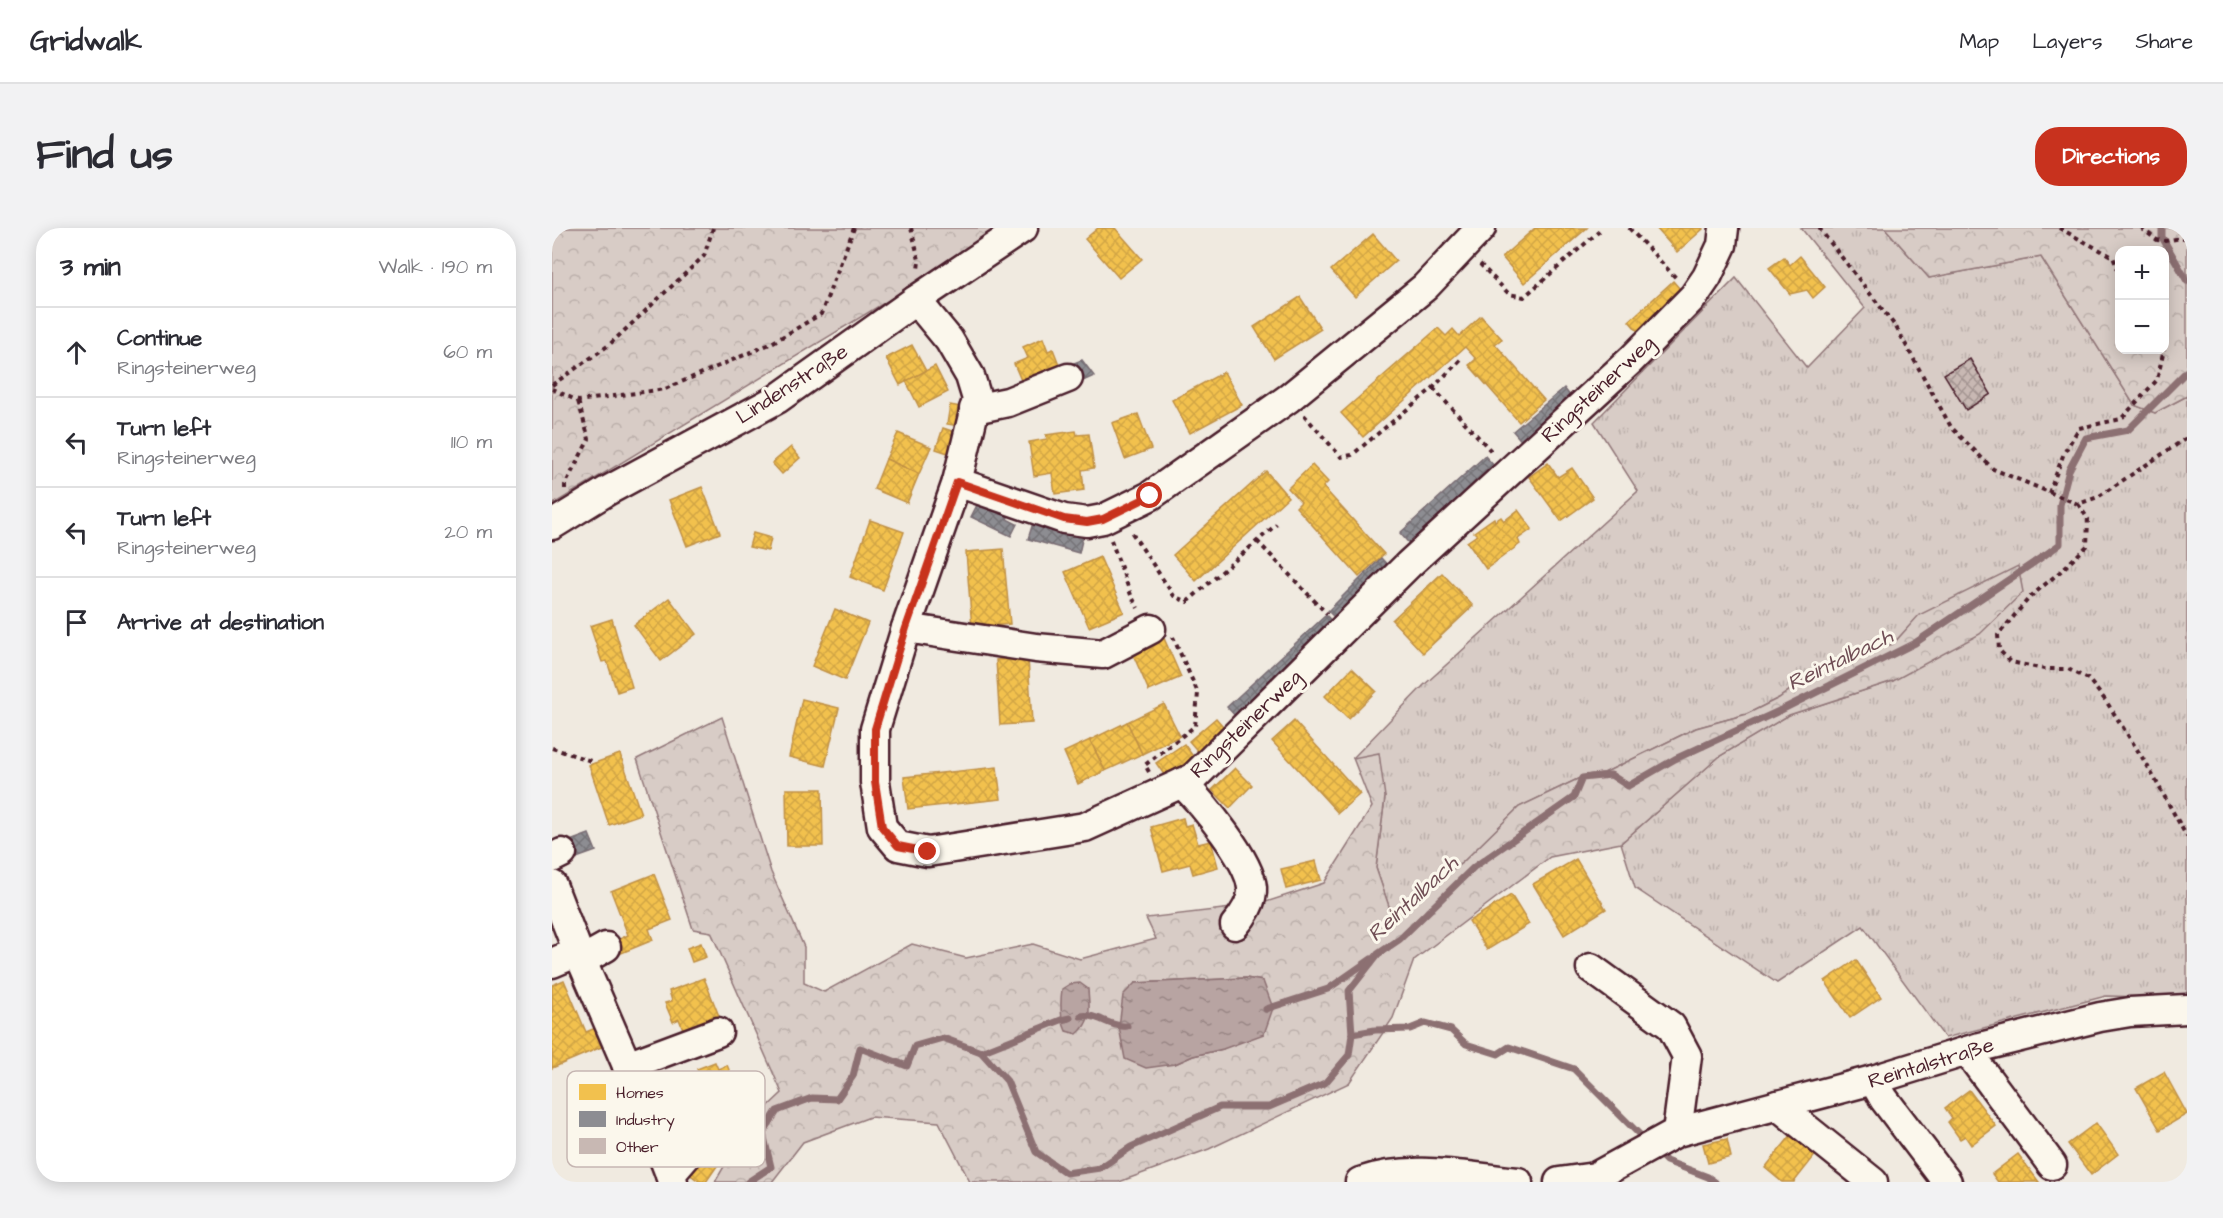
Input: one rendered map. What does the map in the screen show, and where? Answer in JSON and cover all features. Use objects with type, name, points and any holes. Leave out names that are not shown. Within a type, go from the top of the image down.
[{"type":"street","name":"Lindenstraße","points":[[559,521],[607,491],[777,399],[916,300],[1023,228]]},
{"type":"street","name":"Ringsteinerweg","points":[[916,300],[949,340],[970,376],[977,399],[957,482],[906,628],[875,729],[875,782],[882,827],[898,846],[928,852],[1085,827],[1193,778],[1408,565],[1631,360],[1694,296],[1707,277],[1722,245],[1724,228]]},
{"type":"street","points":[[957,482],[1064,519],[1087,522],[1111,516],[1150,496],[1289,398],[1425,286],[1472,237]]},
{"type":"street","points":[[974,409],[1008,402],[1068,378]]},
{"type":"street","points":[[906,628],[1036,648],[1103,654],[1151,629]]},
{"type":"street","points":[[1172,788],[1218,823],[1250,879],[1252,890],[1245,914],[1235,925]]},
{"type":"street","points":[[552,885],[579,956],[595,1015],[629,1071]]},
{"type":"street","points":[[1591,968],[1671,1026],[1687,1056],[1677,1132]]},
{"type":"street","name":"Reintalstraße","points":[[1559,1182],[1573,1182],[1595,1177],[1677,1132],[1873,1080],[1966,1052],[2100,1017],[2130,1012],[2187,1009]]},
{"type":"street","points":[[627,1066],[718,1032]]},
{"type":"street","points":[[1966,1052],[2052,1166]]},
{"type":"street","points":[[1873,1080],[1884,1099],[1947,1182]]},
{"type":"street","points":[[1777,1105],[1873,1182]]},
{"type":"street","points":[[672,1179],[681,1167]]},
{"type":"street","points":[[1360,1182],[1376,1176],[1419,1172],[1518,1182]]},
{"type":"path","points":[[552,385],[609,345],[704,256],[713,228]]},
{"type":"path","points":[[552,389],[578,401],[665,389],[770,344],[821,314],[854,228]]},
{"type":"path","points":[[911,228],[919,260],[916,300]]},
{"type":"path","points":[[1472,237],[1509,294],[1524,297],[1603,228]]},
{"type":"path","points":[[1629,228],[1694,296]]},
{"type":"path","points":[[1819,228],[1896,327],[1951,427],[1993,469],[2078,504],[2098,497],[2186,439],[2187,441]]},
{"type":"path","points":[[2059,228],[2113,257],[2115,262]]},
{"type":"path","points":[[2141,228],[2157,240],[2187,237]]},
{"type":"path","points":[[2049,493],[2064,453],[2079,428],[2121,419],[2157,380],[2163,354]]},
{"type":"path","points":[[1289,398],[1341,457],[1352,455],[1433,388],[1463,357]]},
{"type":"path","points":[[1433,388],[1510,471]]},
{"type":"path","points":[[559,521],[565,485],[589,439],[578,401]]},
{"type":"path","points":[[2078,504],[2088,519],[2086,546],[2030,597],[1998,634],[1999,650],[2011,662],[2044,669],[2068,669],[2088,679],[2106,701],[2147,765],[2187,837]]},
{"type":"path","points":[[1111,516],[1174,596],[1187,602],[1277,524]]},
{"type":"path","points":[[1111,516],[1131,595],[1151,629],[1171,633],[1198,693],[1195,726],[1145,765],[1172,788]]},
{"type":"path","points":[[1257,541],[1343,630]]},
{"type":"path","points":[[552,748],[594,762]]},
{"type":"green space","points":[[552,228],[1007,228],[552,505]]},
{"type":"green space","points":[[1801,228],[1885,228],[1929,278],[2041,257],[2134,405],[2155,413],[2187,396],[2187,998],[2106,996],[1945,1038],[1863,926],[1777,983],[1635,888],[1621,843],[1720,756],[1789,715],[1893,681],[1920,615],[1893,644],[1830,661],[1779,698],[1747,714],[1696,728],[1604,773],[1586,775],[1519,807],[1462,863],[1391,913],[1376,868],[1385,797],[1353,758],[1424,685],[1638,491],[1594,422],[1736,278],[1807,368],[1865,308]]},
{"type":"green space","points":[[1885,228],[2187,228],[2187,396],[2155,413],[2134,405],[2041,257],[1929,278]]},
{"type":"green space","points":[[2018,566],[2023,592],[1980,634],[1893,681],[1789,715],[1720,756],[1621,843],[1550,857],[1414,960],[1393,1018],[1349,1083],[1209,1149],[1119,1182],[970,1182],[939,1122],[870,1117],[803,1142],[772,1182],[715,1182],[724,1167],[765,1167],[765,1109],[782,1093],[711,932],[693,929],[637,759],[722,717],[771,872],[804,947],[804,983],[824,992],[912,944],[966,958],[1033,944],[1080,959],[1156,939],[1146,918],[1257,905],[1324,883],[1372,807],[1353,758],[1379,753],[1385,797],[1376,868],[1391,912],[1462,863],[1519,807],[1586,775],[1604,773],[1696,728],[1747,714],[1779,698],[1830,661],[1893,644],[1919,615]],"holes":[[[1246,978],[1263,981],[1223,1049],[1193,1056],[1175,1064],[1135,983]]]},
{"type":"water","points":[[1246,978],[1263,981],[1273,1008],[1264,1034],[1223,1049],[1193,1056],[1175,1064],[1146,1068],[1125,1059],[1119,1027],[1123,995],[1135,983]]},
{"type":"water","points":[[1080,983],[1088,989],[1089,1013],[1086,1024],[1077,1034],[1066,1031],[1061,1000],[1062,989],[1070,984]]},
{"type":"building: Homes","points":[[1098,228],[1115,228],[1142,259],[1119,278],[1085,239]]},
{"type":"building: Homes","points":[[1535,228],[1587,228],[1524,283],[1502,257]]},
{"type":"building: Homes","points":[[1656,228],[1702,228],[1703,229],[1677,252]]},
{"type":"building: Homes","points":[[1373,234],[1396,261],[1355,297],[1331,270]]},
{"type":"building: Homes","points":[[1800,256],[1825,287],[1813,298],[1807,290],[1790,294],[1769,268],[1784,257],[1790,265]]},
{"type":"building: Homes","points":[[1673,281],[1685,295],[1641,335],[1629,321]]},
{"type":"building: Homes","points":[[1300,297],[1321,329],[1274,359],[1254,327]]},
{"type":"building: Homes","points":[[1481,316],[1502,339],[1495,344],[1544,400],[1519,422],[1469,365],[1476,359],[1465,347],[1363,437],[1341,413],[1438,328],[1446,336],[1453,329],[1459,336]]},
{"type":"building: Homes","points":[[1043,338],[1048,351],[1053,349],[1062,372],[1024,387],[1014,364],[1028,358],[1023,347]]},
{"type":"building: Homes","points":[[912,345],[926,371],[900,385],[886,358]]},
{"type":"building: Homes","points":[[935,366],[948,392],[919,407],[906,381]]},
{"type":"building: Homes","points":[[1224,372],[1242,405],[1190,433],[1172,400]]},
{"type":"building: Homes","points":[[950,405],[967,408],[964,427],[947,424]]},
{"type":"building: Homes","points":[[1138,414],[1151,449],[1125,459],[1112,423]]},
{"type":"building: Homes","points":[[943,428],[961,434],[954,455],[936,449]]},
{"type":"building: Homes","points":[[1076,431],[1077,435],[1089,434],[1094,468],[1082,470],[1084,490],[1055,494],[1052,473],[1034,476],[1029,442],[1047,439],[1046,435]]},
{"type":"building: Homes","points":[[898,433],[931,447],[919,474],[886,459]]},
{"type":"building: Homes","points":[[791,447],[800,458],[782,474],[772,463]]},
{"type":"building: Homes","points":[[886,459],[919,474],[907,503],[874,489]]},
{"type":"building: Homes","points":[[1548,463],[1558,477],[1572,468],[1593,498],[1561,521],[1529,477]]},
{"type":"building: Homes","points":[[1312,465],[1328,482],[1323,487],[1384,554],[1359,577],[1296,507],[1301,502],[1288,488]]},
{"type":"building: Homes","points":[[1266,471],[1288,497],[1196,581],[1173,555]]},
{"type":"building: Homes","points":[[702,487],[720,533],[687,546],[669,500]]},
{"type":"building: Homes","points":[[1518,510],[1532,529],[1518,539],[1520,544],[1486,569],[1467,542],[1477,535],[1474,532],[1494,518],[1495,521],[1501,517],[1504,521]]},
{"type":"building: Homes","points":[[870,520],[904,532],[883,590],[850,577]]},
{"type":"building: Homes","points":[[753,533],[771,538],[768,551],[749,547]]},
{"type":"building: Homes","points":[[1003,549],[1010,624],[972,628],[966,552]]},
{"type":"building: Homes","points":[[1100,557],[1124,612],[1089,627],[1065,572]]},
{"type":"building: Homes","points":[[1442,573],[1473,606],[1423,653],[1392,620]]},
{"type":"building: Homes","points":[[669,598],[696,634],[661,661],[634,625]]},
{"type":"building: Homes","points":[[835,609],[868,623],[845,680],[812,666]]},
{"type":"building: Homes","points":[[612,619],[632,687],[617,692],[607,661],[602,662],[590,626]]},
{"type":"building: Homes","points":[[1163,636],[1181,677],[1149,691],[1131,650]]},
{"type":"building: Homes","points":[[1028,658],[1032,723],[1000,725],[996,660]]},
{"type":"building: Homes","points":[[1352,668],[1376,691],[1348,719],[1325,696]]},
{"type":"building: Homes","points":[[802,699],[839,708],[825,766],[789,757]]},
{"type":"building: Homes","points":[[1164,704],[1180,736],[1142,754],[1127,722]]},
{"type":"building: Homes","points":[[1216,718],[1228,732],[1201,755],[1189,741]]},
{"type":"building: Homes","points":[[1294,721],[1360,794],[1338,813],[1272,741]]},
{"type":"building: Homes","points":[[1127,722],[1142,754],[1105,771],[1090,740]]},
{"type":"building: Homes","points":[[1090,740],[1105,771],[1078,784],[1064,752]]},
{"type":"building: Homes","points":[[1184,744],[1195,759],[1167,779],[1156,763]]},
{"type":"building: Homes","points":[[620,754],[641,814],[609,825],[589,765]]},
{"type":"building: Homes","points":[[997,767],[1001,799],[908,809],[904,777]]},
{"type":"building: Homes","points":[[1235,768],[1252,785],[1230,808],[1212,790]]},
{"type":"building: Homes","points":[[786,789],[822,789],[823,846],[787,846]]},
{"type":"building: Homes","points":[[1183,818],[1185,826],[1192,824],[1198,844],[1211,841],[1218,867],[1193,874],[1190,864],[1163,871],[1151,827]]},
{"type":"building: Homes","points":[[1576,859],[1606,909],[1564,935],[1533,884]]},
{"type":"building: Homes","points":[[1316,861],[1321,880],[1286,889],[1281,869]]},
{"type":"building: Homes","points":[[654,874],[672,920],[649,929],[653,940],[614,956],[609,944],[628,935],[611,891]]},
{"type":"building: Homes","points":[[1511,895],[1529,924],[1487,950],[1469,921]]},
{"type":"building: Homes","points":[[701,943],[706,957],[692,962],[687,948]]},
{"type":"building: Homes","points":[[1856,960],[1881,997],[1850,1018],[1825,981]]},
{"type":"building: Homes","points":[[704,978],[719,1016],[683,1029],[679,1019],[673,1022],[665,1003],[672,1001],[669,991]]},
{"type":"building: Homes","points":[[564,980],[586,1032],[598,1027],[606,1045],[552,1068],[552,985]]},
{"type":"building: Homes","points":[[715,1062],[718,1069],[727,1065],[730,1071],[698,1071],[697,1069]]},
{"type":"building: Homes","points":[[2164,1072],[2187,1114],[2160,1130],[2136,1088]]},
{"type":"building: Homes","points":[[1969,1090],[1996,1126],[1971,1145],[1965,1136],[1960,1139],[1948,1122],[1952,1118],[1945,1108]]},
{"type":"building: Homes","points":[[2096,1123],[2118,1154],[2091,1175],[2068,1144]]},
{"type":"building: Homes","points":[[1796,1129],[1820,1149],[1794,1182],[1782,1182],[1765,1168]]},
{"type":"building: Homes","points":[[1727,1139],[1731,1157],[1708,1163],[1703,1144]]},
{"type":"building: Homes","points":[[2018,1154],[2039,1182],[1998,1182],[1992,1174]]},
{"type":"building: Homes","points":[[692,1167],[716,1167],[706,1182],[700,1182],[688,1173]]},
{"type":"building: Industry","points":[[1082,360],[1094,376],[1072,386],[1064,367]]},
{"type":"building: Industry","points":[[1564,388],[1574,401],[1524,444],[1513,431]]},
{"type":"building: Industry","points":[[1485,456],[1497,469],[1412,547],[1400,533]]},
{"type":"building: Industry","points":[[979,501],[1009,515],[1007,519],[1017,524],[1011,536],[971,517]]},
{"type":"building: Industry","points":[[1033,523],[1083,536],[1079,553],[1028,539]]},
{"type":"building: Industry","points":[[1381,558],[1393,571],[1340,623],[1328,611]]},
{"type":"building: Industry","points":[[1326,615],[1337,627],[1238,719],[1227,707]]},
{"type":"building: Industry","points":[[589,834],[596,851],[568,861],[562,844]]},
{"type":"building: Other","points":[[1970,359],[1991,394],[1966,410],[1944,374]]},
{"type":"waterway","points":[[2162,228],[2162,237],[2187,281]]},
{"type":"waterway","name":"Reintalbach","points":[[765,1130],[777,1111],[812,1098],[837,1099],[853,1076],[860,1048],[907,1066],[915,1046],[943,1038],[981,1052],[1007,1081],[1036,1152],[1066,1173],[1100,1168],[1131,1147],[1220,1107],[1269,1107],[1325,1083],[1349,1055],[1352,1034],[1349,991],[1378,954],[1400,939],[1474,867],[1574,797],[1582,778],[1611,775],[1628,786],[1675,759],[1779,711],[1915,643],[2045,555],[2060,544],[2060,505],[2069,470],[2086,438],[2128,430],[2187,371]]},
{"type":"waterway","points":[[1266,1009],[1328,989],[1371,959]]},
{"type":"waterway","points":[[1081,1016],[1127,1026]]},
{"type":"waterway","points":[[981,1052],[1070,1018]]},
{"type":"waterway","points":[[1352,1034],[1375,1030],[1410,1029],[1425,1023],[1451,1030],[1466,1044],[1498,1054],[1509,1047],[1574,1069],[1645,1140]]},
{"type":"waterway","name":"Reintalbach","points":[[748,1182],[771,1167],[765,1142]]},
{"type":"waterway","points":[[1662,1157],[1666,1161],[1708,1177],[1715,1182]]},
{"type":"route","points":[[928,852],[898,846],[882,827],[875,782],[875,729],[906,628],[957,482],[1064,519],[1087,522],[1103,519],[1150,496]]}]
